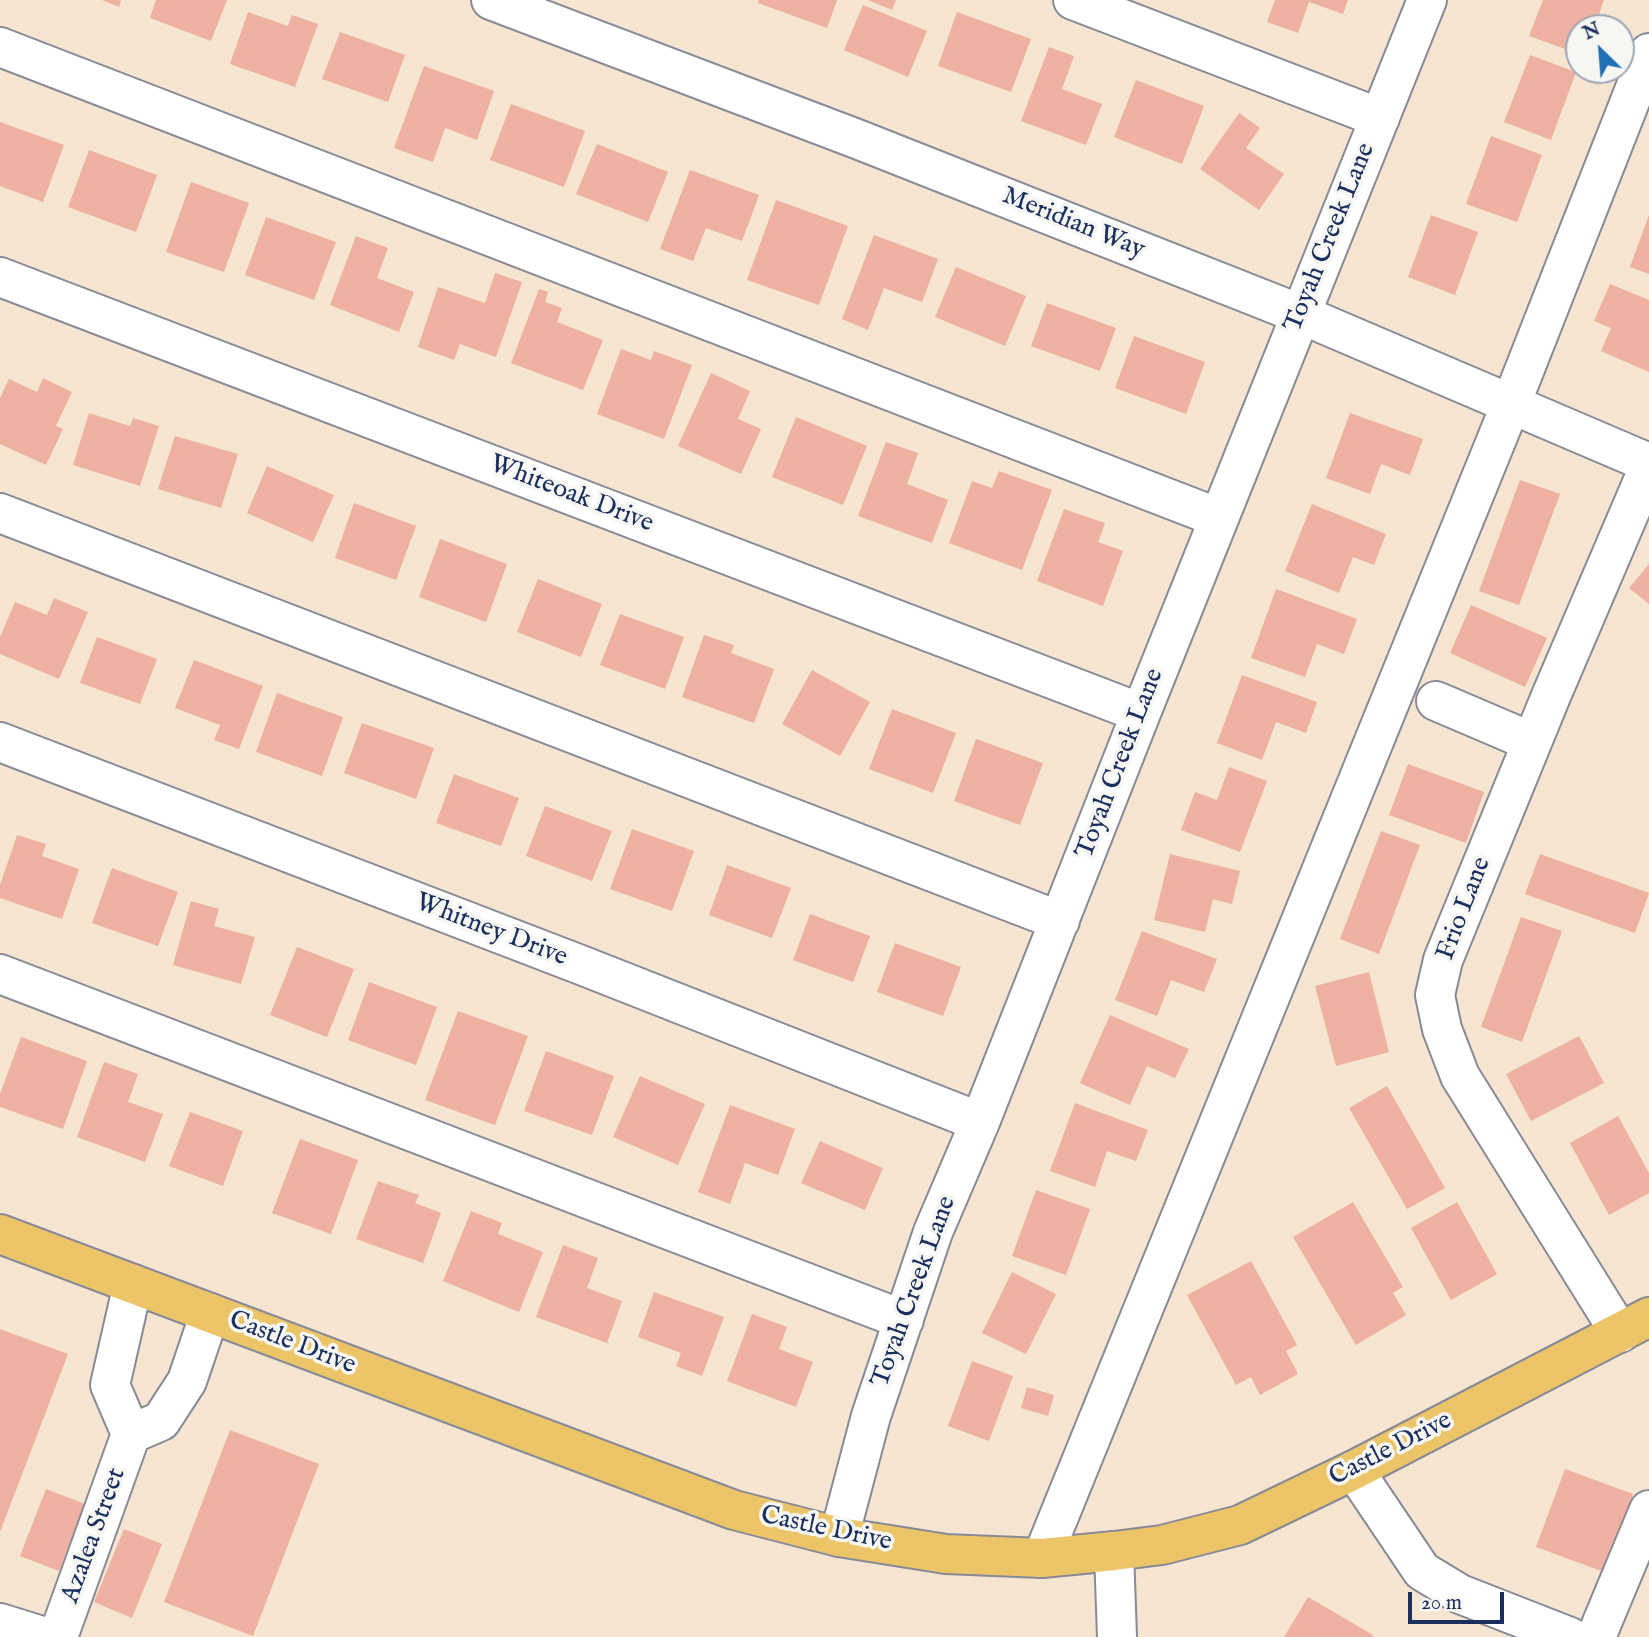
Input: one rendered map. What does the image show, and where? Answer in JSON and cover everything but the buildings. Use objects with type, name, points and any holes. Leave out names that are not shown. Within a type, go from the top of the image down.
[{"type":"main road","name":"Castle Drive","points":[[0,1234],[734,1510],[839,1537],[946,1554],[1042,1558],[1114,1551],[1162,1545],[1240,1525],[1634,1325]]},
{"type":"street","name":"Meridian Way","points":[[492,0],[858,139],[1300,314],[1649,465]]},
{"type":"street","points":[[1073,0],[1380,118]]},
{"type":"street","name":"Toyah Creek Lane","points":[[839,1537],[871,1416],[933,1232],[981,1122],[1141,713],[1427,0]]},
{"type":"street","points":[[0,47],[1219,518]]},
{"type":"street","points":[[1042,1558],[1511,404],[1649,53]]},
{"type":"street","name":"Whiteoak Drive","points":[[0,277],[1141,713]]},
{"type":"street","name":"Frio Lane","points":[[1634,1325],[1460,1076],[1442,1029],[1435,995],[1443,960],[1649,465]]},
{"type":"street","points":[[0,513],[1059,921]]},
{"type":"street","points":[[1436,701],[1532,742]]},
{"type":"street","name":"Whitney Drive","points":[[0,742],[556,955],[981,1122]]},
{"type":"street","points":[[0,974],[904,1320]]},
{"type":"street","name":"Azalea Street","points":[[58,1637],[131,1434],[110,1385],[133,1284]]},
{"type":"street","name":"Azalea Street","points":[[131,1434],[161,1421],[187,1381],[210,1313]]},
{"type":"street","points":[[1354,1469],[1422,1571],[1460,1594],[1570,1637]]},
{"type":"street","points":[[1596,1637],[1649,1510]]},
{"type":"street","points":[[1114,1551],[1117,1637]]},
{"type":"street","points":[[0,1623],[45,1637]]}]
